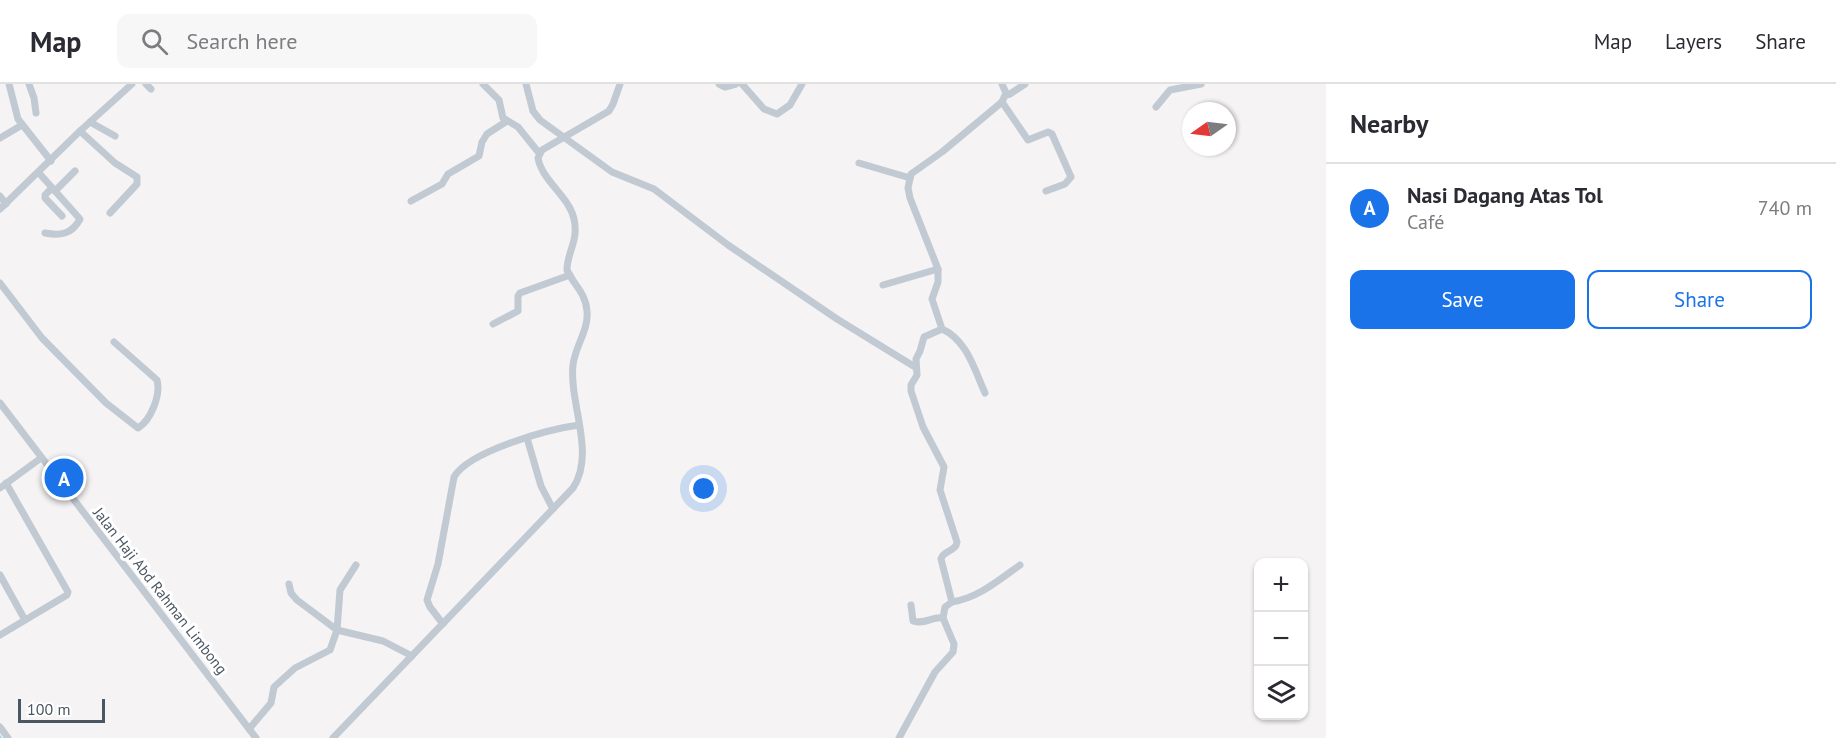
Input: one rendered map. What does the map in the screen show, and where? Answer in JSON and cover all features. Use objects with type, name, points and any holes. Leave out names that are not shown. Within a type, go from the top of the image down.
[{"type":"street","points":[[9,84],[14,106],[22,125],[51,161]]},
{"type":"street","points":[[29,84],[36,113]]},
{"type":"street","points":[[0,196],[3,206],[39,173],[80,130],[132,84]]},
{"type":"street","points":[[333,738],[573,488],[581,474],[583,451],[575,399],[573,363],[586,325],[587,312],[582,293],[570,275],[567,265],[575,241],[573,217],[539,163],[539,153],[519,127],[507,122],[498,99],[483,84]]},
{"type":"street","points":[[526,84],[535,116],[612,172],[654,189],[728,245],[837,319],[915,367]]},
{"type":"street","points":[[539,153],[609,111],[614,104],[620,84]]},
{"type":"street","points":[[719,84],[725,87],[736,84]]},
{"type":"street","points":[[742,84],[764,108],[777,114],[790,105],[802,84]]},
{"type":"street","points":[[1002,84],[1004,98],[1028,140],[1048,132],[1052,134],[1071,177],[1065,184],[1046,191]]},
{"type":"street","points":[[985,393],[958,339],[941,326],[932,299],[938,282],[938,269],[908,188],[910,178],[918,167],[942,152],[1004,98],[1025,84]]},
{"type":"street","points":[[1156,107],[1170,90],[1201,84]]},
{"type":"street","points":[[90,122],[115,136]]},
{"type":"street","points":[[411,201],[442,184],[448,174],[479,156],[482,142],[487,134],[507,122]]},
{"type":"street","points":[[0,138],[22,125]]},
{"type":"street","points":[[80,130],[116,163],[137,177],[137,184],[110,213]]},
{"type":"street","points":[[859,163],[910,178]]},
{"type":"street","points":[[62,216],[45,198],[45,195],[75,171]]},
{"type":"street","points":[[39,173],[81,219],[71,231],[65,234],[45,233]]},
{"type":"street","points":[[883,285],[938,269]]},
{"type":"street","points":[[493,324],[518,310],[520,293],[570,275]]},
{"type":"street","points":[[0,283],[42,338],[106,403],[138,428],[143,425],[153,408],[158,394],[157,380],[114,342]]},
{"type":"street","points":[[941,326],[923,338],[916,359],[917,375],[911,385],[911,391],[923,427],[944,467],[940,490],[957,542],[954,548],[941,557],[952,602]]},
{"type":"street","name":"Jalan Haji Abd Rahman Limbong","points":[[0,403],[256,738]]},
{"type":"street","points":[[443,624],[427,600],[438,564],[454,477],[459,469],[485,453],[556,429],[579,425]]},
{"type":"street","points":[[527,438],[541,486],[553,509]]},
{"type":"street","points":[[0,635],[67,595],[68,590],[3,485],[40,458]]},
{"type":"street","points":[[249,729],[271,703],[274,687],[295,668],[330,650],[337,630],[340,590],[356,565]]},
{"type":"street","points":[[899,738],[935,672],[953,652],[954,644],[943,618],[945,607],[984,590],[1020,565]]},
{"type":"street","points":[[0,576],[25,620]]},
{"type":"street","points":[[289,584],[291,593],[297,600],[337,630],[383,641],[412,656]]},
{"type":"street","points":[[910,605],[913,621],[925,622],[937,617],[943,618]]},
{"type":"street","points":[[0,727],[8,738]]},
{"type":"place","name":"Nasi Dagang Atas Tol","points":[[64,478]]}]
